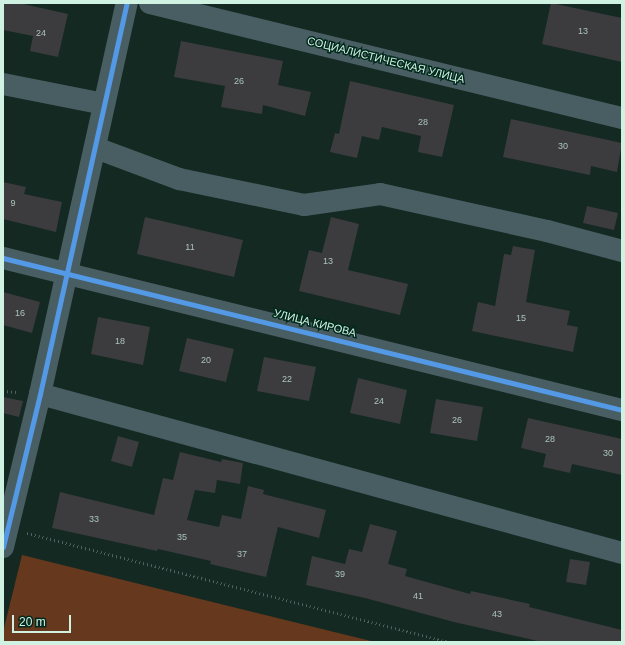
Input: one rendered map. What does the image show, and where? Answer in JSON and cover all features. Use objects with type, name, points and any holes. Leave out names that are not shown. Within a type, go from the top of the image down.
[{"type":"street","points":[[6,538],[96,148],[104,104],[127,3]]},
{"type":"street","name":"СОЦИАЛИСТИЧЕСКАЯ УЛИЦА","points":[[150,3],[622,118]]},
{"type":"street","points":[[3,84],[104,104]]},
{"type":"street","points":[[96,148],[179,179],[304,205],[380,194],[547,231],[622,251]]},
{"type":"street","name":"УЛИЦА КИРОВА","points":[[3,258],[67,272],[622,410]]},
{"type":"street","points":[[40,394],[622,553]]},
{"type":"path","points":[[6,538],[449,642]]},
{"type":"shaded area","points":[[22,555],[375,642],[3,641],[3,632]]},
{"type":"building","points":[[3,3],[19,3],[68,14],[58,57],[30,51],[33,36],[3,30]]},
{"type":"building","points":[[551,3],[622,18],[622,62],[542,44]]},
{"type":"building","points":[[181,41],[283,61],[278,85],[311,92],[305,116],[263,105],[262,114],[221,107],[225,86],[174,77]]},
{"type":"building","points":[[350,81],[454,105],[442,157],[418,152],[421,136],[382,127],[379,140],[362,136],[357,158],[330,152],[335,133],[339,134]]},
{"type":"building","points":[[511,119],[622,143],[617,172],[591,166],[590,175],[503,157]]},
{"type":"building","points":[[3,182],[26,187],[24,194],[62,202],[56,232],[3,219]]},
{"type":"building","points":[[587,206],[618,213],[614,230],[583,223]]},
{"type":"building","points":[[145,217],[243,240],[234,277],[137,254]]},
{"type":"building","points":[[331,217],[359,224],[348,270],[408,284],[400,315],[299,291],[309,250],[322,253]]},
{"type":"building","points":[[513,246],[535,250],[526,302],[570,311],[567,325],[578,327],[573,352],[472,331],[478,302],[495,306],[504,254],[511,255]]},
{"type":"building","points":[[3,292],[40,302],[32,333],[3,325]]},
{"type":"building","points":[[98,317],[150,327],[143,365],[91,354]]},
{"type":"building","points":[[187,338],[234,349],[226,382],[179,371]]},
{"type":"building","points":[[264,357],[316,367],[309,401],[257,391]]},
{"type":"building","points":[[358,378],[407,390],[400,424],[350,413]]},
{"type":"building","points":[[3,397],[23,401],[19,417],[3,413]]},
{"type":"building","points":[[436,399],[483,407],[477,441],[430,433]]},
{"type":"building","points":[[528,418],[622,439],[622,475],[572,464],[570,473],[543,467],[546,454],[521,448]]},
{"type":"building","points":[[118,436],[139,442],[132,467],[111,461]]},
{"type":"building","points":[[180,452],[221,462],[222,459],[243,463],[240,484],[217,480],[215,493],[195,490],[187,520],[219,527],[222,515],[241,519],[248,486],[264,490],[263,494],[326,510],[319,538],[278,527],[266,577],[210,564],[211,561],[52,528],[60,492],[154,515],[163,478],[173,480]]},
{"type":"building","points":[[370,524],[397,531],[388,564],[407,569],[405,576],[470,594],[471,591],[530,604],[529,607],[622,630],[622,642],[542,642],[454,622],[365,598],[306,585],[312,556],[345,564],[349,549],[362,552]]},
{"type":"building","points":[[570,559],[590,562],[586,585],[566,582]]},
{"type":"cycle path","points":[[3,547],[40,394],[127,3]]},
{"type":"cycle path","points":[[3,258],[622,410]]}]
